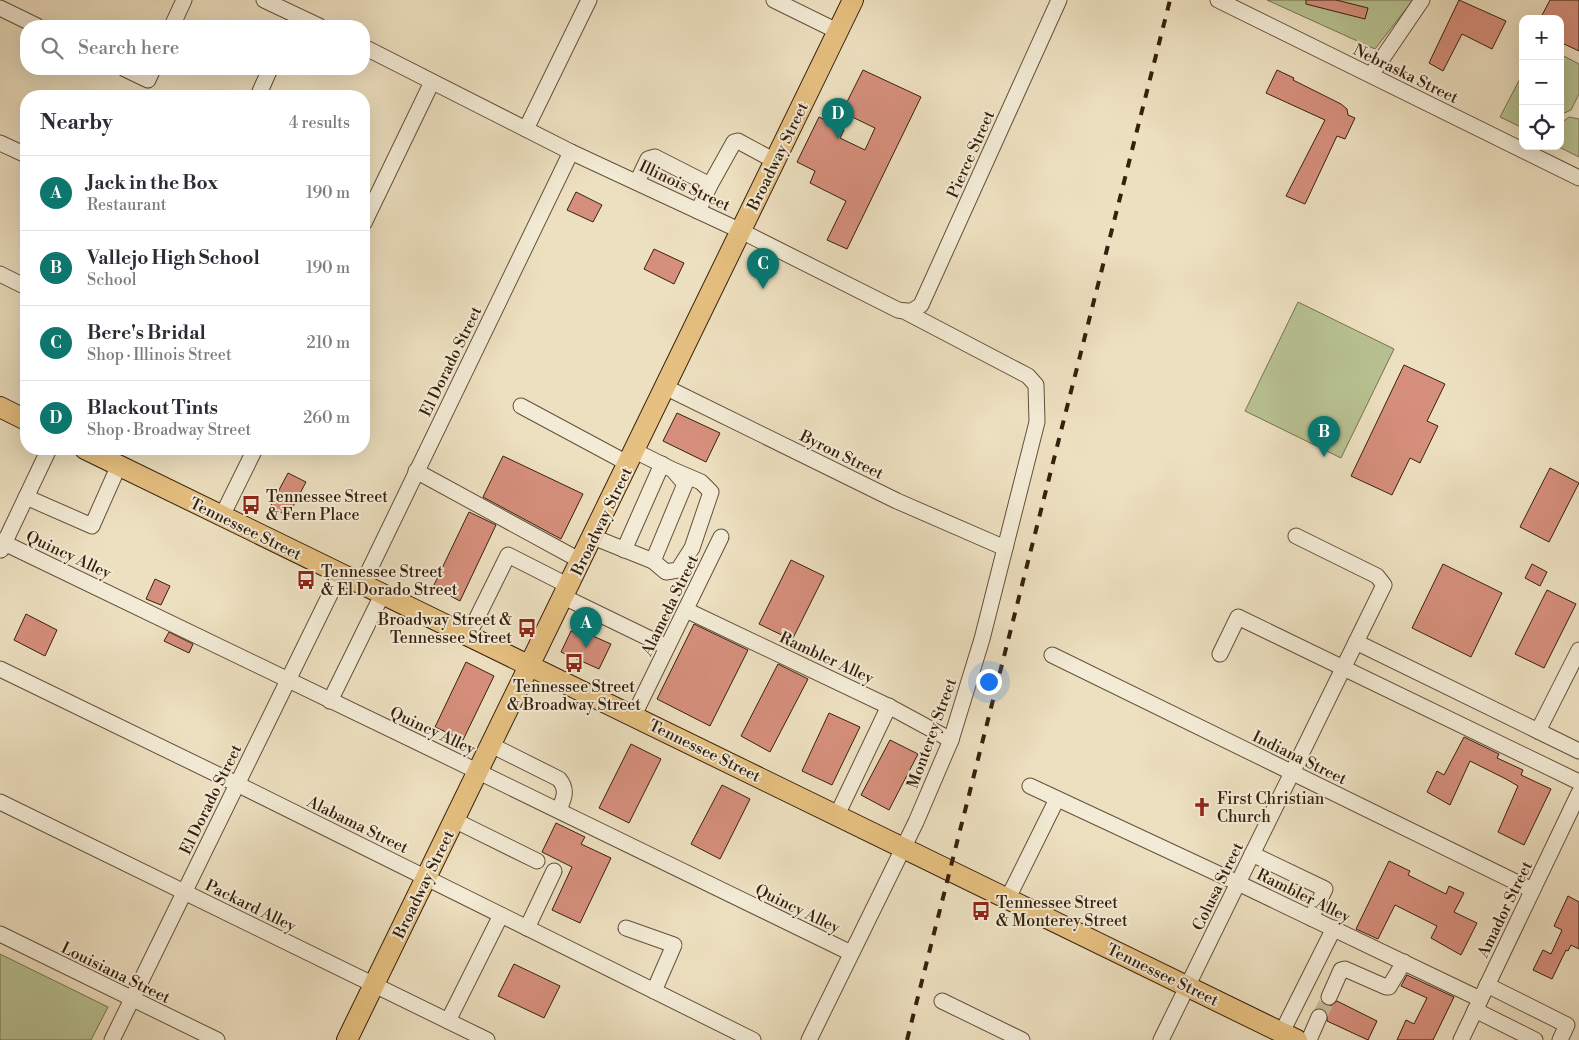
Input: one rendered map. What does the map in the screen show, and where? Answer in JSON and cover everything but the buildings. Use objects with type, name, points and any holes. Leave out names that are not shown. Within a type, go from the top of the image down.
[{"type":"main road","name":"Broadway Street","points":[[347,1040],[632,458],[853,0]]},
{"type":"main road","points":[[0,407],[20,417]]},
{"type":"main road","name":"Tennessee Street","points":[[99,455],[382,595],[634,715],[1290,1036]]},
{"type":"street","points":[[175,20],[184,0]]},
{"type":"street","points":[[265,0],[290,20]]},
{"type":"street","points":[[526,129],[589,0]]},
{"type":"street","points":[[774,0],[838,31]]},
{"type":"street","name":"Pierce Street","points":[[904,311],[912,311],[921,305],[1059,0]]},
{"type":"street","name":"Nebraska Street","points":[[1218,0],[1579,178]]},
{"type":"street","points":[[1371,75],[1422,0]]},
{"type":"street","points":[[0,8],[25,20]]},
{"type":"street","name":"Illinois Street","points":[[370,50],[571,152],[741,231],[904,311],[1028,376],[1036,385],[1037,420]]},
{"type":"street","points":[[137,75],[148,80],[150,75]]},
{"type":"street","points":[[261,90],[267,75]]},
{"type":"street","points":[[370,211],[432,82]]},
{"type":"street","points":[[698,211],[710,184],[734,142],[738,141],[775,161]]},
{"type":"street","points":[[0,142],[20,152]]},
{"type":"street","name":"El Dorado Street","points":[[362,585],[571,152]]},
{"type":"street","points":[[637,182],[648,159],[655,158],[710,184]]},
{"type":"street","points":[[0,274],[20,284]]},
{"type":"street","name":"Byron Street","points":[[666,387],[897,501],[1005,548]]},
{"type":"street","points":[[521,406],[632,458],[668,467],[702,482],[711,492],[692,548],[678,570],[666,572],[653,561],[593,537]]},
{"type":"street","name":"Monterey Street","points":[[809,1040],[904,847],[951,740],[982,639],[1037,420]]},
{"type":"street","points":[[1,545],[46,455]]},
{"type":"street","points":[[222,516],[252,455]]},
{"type":"street","points":[[26,498],[92,526],[119,465]]},
{"type":"street","points":[[624,550],[668,467]]},
{"type":"street","points":[[653,561],[685,484],[668,467]]},
{"type":"street","points":[[416,471],[581,561]]},
{"type":"street","name":"Colusa Street","points":[[1161,1040],[1384,585],[1377,576],[1296,536]]},
{"type":"street","name":"Alameda Street","points":[[634,715],[722,537]]},
{"type":"street","name":"Quincy Alley","points":[[1,545],[245,658],[288,681],[559,810],[851,953]]},
{"type":"street","points":[[468,636],[508,556],[566,591],[667,647]]},
{"type":"street","name":"El Dorado Street","points":[[112,1040],[340,574]]},
{"type":"street","points":[[330,701],[382,595]]},
{"type":"street","name":"Rambler Alley","points":[[686,610],[889,706],[951,740]]},
{"type":"street","points":[[1220,654],[1238,617],[1579,782]]},
{"type":"street","points":[[1356,642],[1579,752]]},
{"type":"street","points":[[1538,731],[1579,650]]},
{"type":"street","name":"Indiana Street","points":[[1052,655],[1532,890]]},
{"type":"street","name":"Alabama Street","points":[[0,668],[238,784],[752,1040]]},
{"type":"street","points":[[837,815],[889,706]]},
{"type":"street","points":[[491,746],[559,779],[564,785],[565,792],[559,810]]},
{"type":"street","name":"Rambler Alley","points":[[1030,786],[1404,962],[1535,1040]]},
{"type":"street","name":"Amador Street","points":[[1461,1040],[1579,793]]},
{"type":"street","points":[[1008,898],[1056,799]]},
{"type":"street","name":"Packard Alley","points":[[0,802],[487,1040]]},
{"type":"street","points":[[454,820],[536,861]]},
{"type":"street","points":[[1252,854],[1325,889],[1311,918]]},
{"type":"street","points":[[527,928],[554,871]]},
{"type":"street","points":[[448,1021],[501,915]]},
{"type":"street","points":[[626,928],[674,945],[654,991]]},
{"type":"street","points":[[1290,1036],[1334,928]]},
{"type":"street","name":"Louisiana Street","points":[[0,934],[217,1040]]},
{"type":"street","points":[[1329,997],[1341,970],[1345,969],[1390,987],[1404,962]]},
{"type":"street","points":[[1487,985],[1567,1025],[1560,1040]]},
{"type":"street","points":[[942,1001],[1022,1040]]},
{"type":"street","points":[[1309,1040],[1319,1017]]},
{"type":"green space","points":[[1267,0],[1413,0],[1375,49]]},
{"type":"green space","points":[[1564,56],[1579,64],[1579,94],[1571,110],[1564,113]]},
{"type":"green space","points":[[1519,81],[1519,126],[1500,117]]},
{"type":"green space","points":[[1569,117],[1579,119],[1579,157],[1564,150],[1564,121]]},
{"type":"green space","points":[[1298,302],[1394,349],[1341,458],[1245,411]]},
{"type":"green space","points":[[0,954],[108,1007],[91,1040],[0,1040]]},
{"type":"tunnel","points":[[1319,1017],[1329,997]]},
{"type":"railway","points":[[907,1040],[1170,0]]},
{"type":"place","name":"Blackout Tints","points":[[838,139]]},
{"type":"place","name":"Bere's Bridal","points":[[763,289]]},
{"type":"place","name":"Vallejo High School","points":[[1324,457]]},
{"type":"place","name":"Tennessee Street & Fern Place","points":[[251,505]]},
{"type":"place","name":"Tennessee Street & El Dorado Street","points":[[306,580]]},
{"type":"place","name":"Broadway Street & Tennessee Street","points":[[527,628]]},
{"type":"place","name":"Jack in the Box","points":[[586,648]]},
{"type":"place","name":"Tennessee Street & Broadway Street","points":[[574,663]]},
{"type":"place","name":"First Christian Church","points":[[1202,807]]},
{"type":"place","name":"Tennessee Street & Monterey Street","points":[[981,911]]}]
